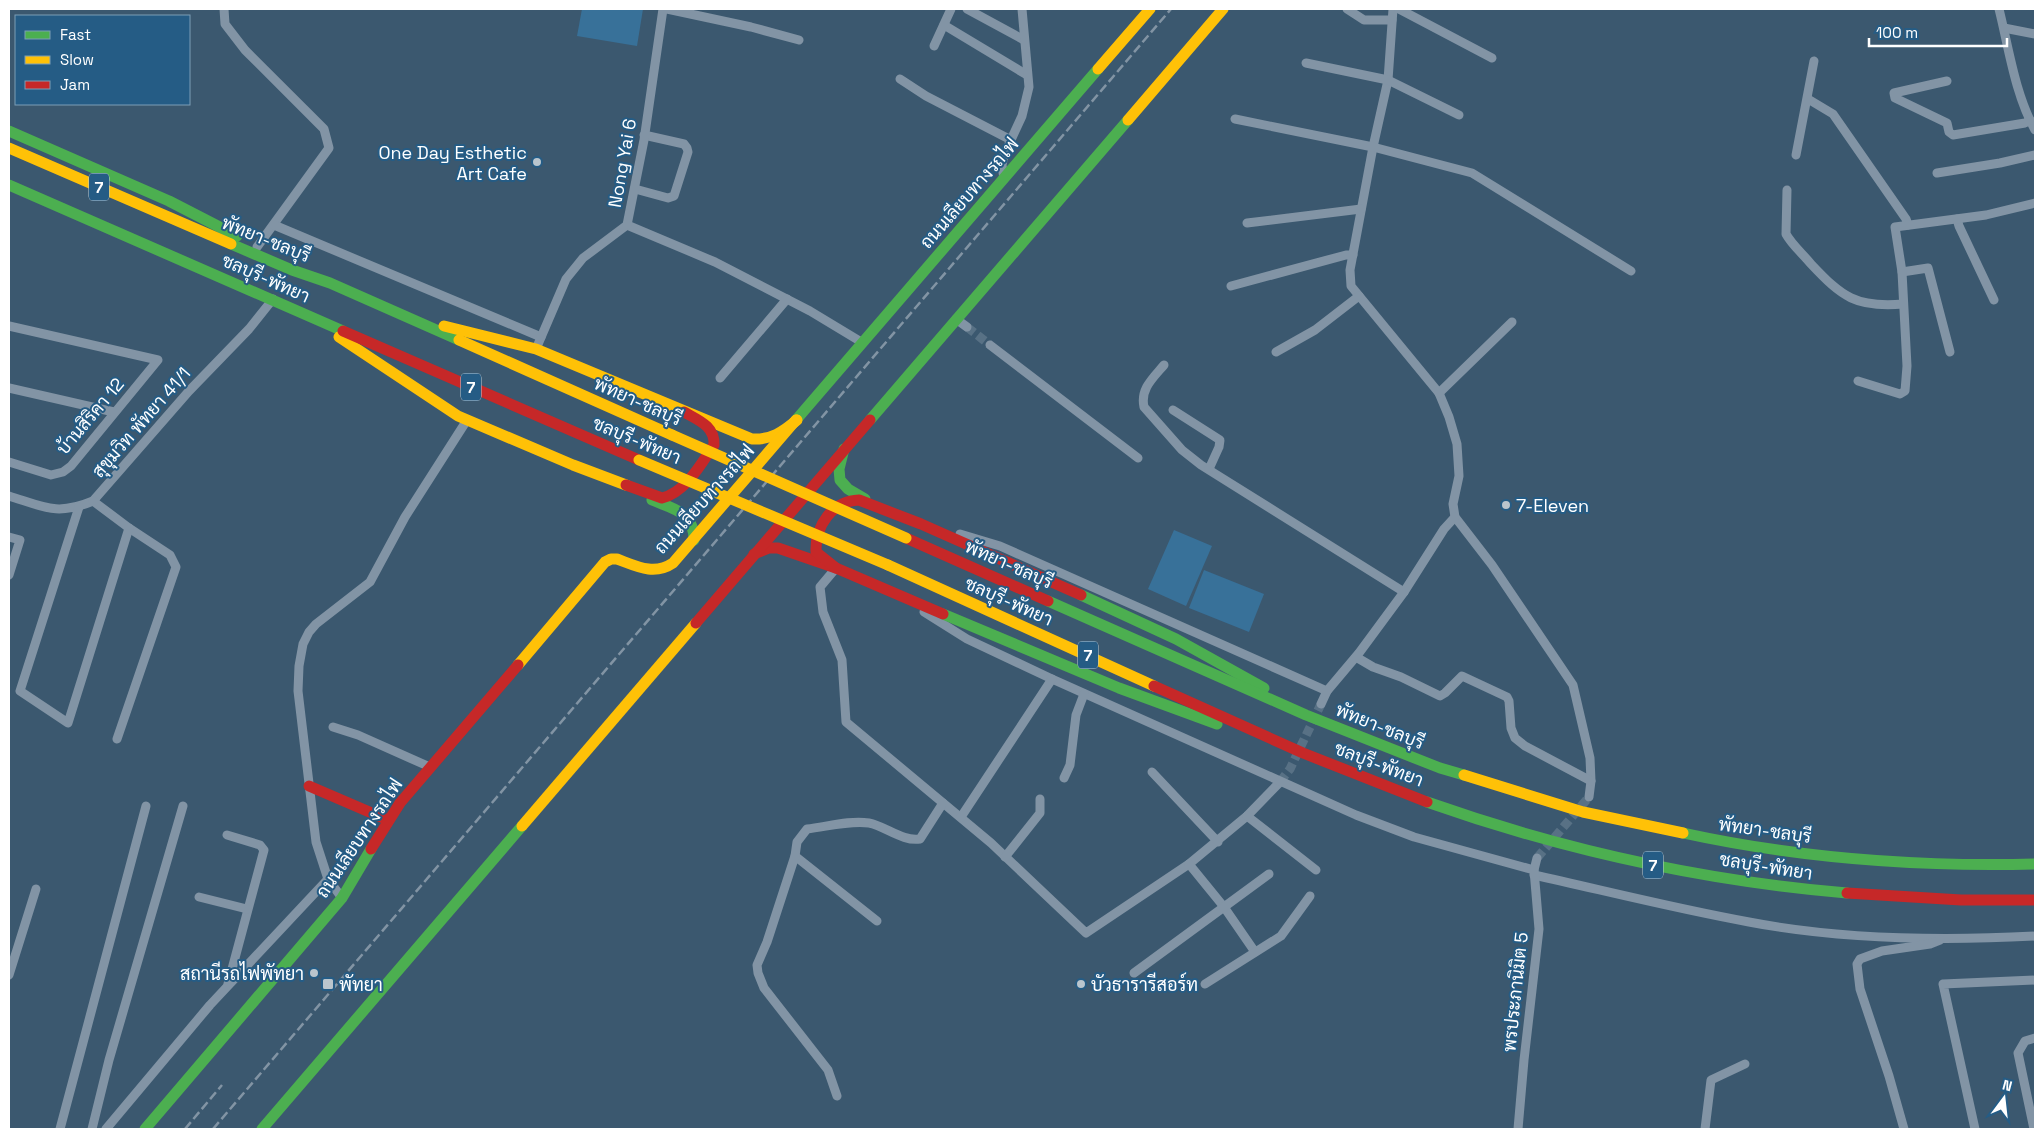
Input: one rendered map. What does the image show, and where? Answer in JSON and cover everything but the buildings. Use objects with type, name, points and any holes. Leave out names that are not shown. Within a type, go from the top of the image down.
[{"type":"main road","name":"ถนนเลียบทางรถไฟ","points":[[144,1129],[342,898],[388,820],[430,767],[605,562],[617,559],[653,571],[662,571],[673,563],[1150,9]]},
{"type":"main road","points":[[262,1129],[1223,9]]},
{"type":"main road","points":[[9,131],[169,201],[330,283]]},
{"type":"main road","name":"พัทยา-ชลบุรี","points":[[9,148],[292,270],[330,283],[1306,715],[1440,768],[1583,812],[1655,829],[1737,844],[1810,854],[1898,862],[2035,864]]},
{"type":"main road","name":"ชลบุรี-พัทยา","points":[[9,185],[639,460],[888,565],[1288,747],[1449,810],[1528,835],[1638,862],[1757,884],[1819,892],[1980,901],[2035,900]]},
{"type":"main road","points":[[304,313],[397,376],[467,420],[686,514],[692,521],[695,530],[694,540]]},
{"type":"main road","points":[[401,315],[536,349],[745,437],[757,440],[769,439],[778,436],[797,420]]},
{"type":"main road","points":[[573,465],[657,497],[668,497],[681,488],[714,445],[715,440],[710,429],[684,412]]},
{"type":"main road","points":[[844,449],[837,473],[840,482],[875,505]]},
{"type":"main road","points":[[836,568],[816,552],[816,537],[821,525],[840,503],[859,500],[875,505],[1178,640],[1239,672],[1306,715]]},
{"type":"main road","points":[[754,554],[769,548],[778,548],[836,568],[1162,705],[1288,747]]},
{"type":"main road","points":[[309,786],[388,820]]},
{"type":"street","points":[[224,9],[225,24],[245,50],[324,129],[329,148],[257,247]]},
{"type":"street","points":[[665,9],[751,26],[799,40]]},
{"type":"street","name":"Nong Yai 6","points":[[536,349],[566,279],[583,258],[627,225],[635,189],[665,9]]},
{"type":"street","points":[[934,46],[951,9]]},
{"type":"street","points":[[967,9],[1024,40]]},
{"type":"street","points":[[1004,179],[1002,165],[1004,155],[1027,100],[1029,87],[1022,9]]},
{"type":"street","points":[[1347,9],[1364,20],[1392,20]]},
{"type":"street","points":[[1393,9],[1388,80],[1373,146],[1350,270],[1351,286],[1439,394],[1449,417],[1457,444],[1459,476],[1453,504],[1455,518],[1492,565],[1573,685],[1590,758],[1591,781],[1589,796]]},
{"type":"street","points":[[1399,9],[1492,58]]},
{"type":"street","points":[[1999,9],[2016,80],[2035,130]]},
{"type":"street","points":[[944,25],[1027,75]]},
{"type":"street","points":[[2004,28],[2035,34]]},
{"type":"street","points":[[1796,155],[1814,61]]},
{"type":"street","points":[[1306,63],[1388,80],[1460,115]]},
{"type":"street","points":[[900,79],[926,96],[1011,140]]},
{"type":"street","points":[[1947,81],[1894,93],[1895,98],[1947,123],[1949,132],[1953,135],[2025,123],[2030,120]]},
{"type":"street","points":[[1808,98],[1833,114],[1906,219],[1908,225]]},
{"type":"street","points":[[1235,119],[1373,146],[1472,173],[1631,271]]},
{"type":"street","points":[[635,189],[668,198],[674,196],[688,152],[684,144],[644,135]]},
{"type":"street","points":[[1937,172],[2000,163],[2035,155]]},
{"type":"street","points":[[1787,190],[1786,234],[1835,289],[1851,298],[1871,305],[1903,304]]},
{"type":"street","points":[[1858,381],[1900,394],[1904,391],[1907,366],[1902,272],[1895,227],[1986,215],[2035,203]]},
{"type":"street","points":[[1246,223],[1361,209]]},
{"type":"street","points":[[1957,219],[1994,300]]},
{"type":"street","points":[[274,225],[541,337]]},
{"type":"street","points":[[627,225],[711,259],[787,299],[864,343]]},
{"type":"street","points":[[1231,286],[1346,255],[1353,255]]},
{"type":"street","points":[[1902,272],[1928,268],[1950,352]]},
{"type":"street","points":[[1276,352],[1315,330],[1360,296]]},
{"type":"street","points":[[720,378],[787,299]]},
{"type":"street","name":"สุขุมวิท พัทยา 41/1","points":[[9,496],[57,511],[78,507],[93,501],[189,391],[249,329],[273,300]]},
{"type":"street","points":[[956,319],[967,327]]},
{"type":"street","points":[[1439,394],[1512,322]]},
{"type":"street","name":"บ้านสิริคา 12","points":[[9,326],[158,360],[71,466],[63,472],[51,476],[9,462]]},
{"type":"street","points":[[990,345],[1138,458]]},
{"type":"street","points":[[1164,366],[1145,389],[1142,399],[1144,407],[1182,450],[1208,470],[1404,592]]},
{"type":"street","points":[[9,388],[114,412]]},
{"type":"street","points":[[1173,410],[1220,440],[1219,447],[1208,470]]},
{"type":"street","points":[[342,898],[328,879],[316,842],[298,691],[299,666],[303,644],[316,624],[370,582],[405,517],[467,420]]},
{"type":"street","points":[[93,501],[170,556],[176,567],[117,738]]},
{"type":"street","points":[[78,507],[20,691],[68,723],[129,528]]},
{"type":"street","points":[[905,518],[1000,546],[1328,691]]},
{"type":"street","points":[[1321,704],[1328,691],[1356,657],[1404,592],[1444,529],[1455,518]]},
{"type":"street","points":[[9,537],[20,540],[9,575]]},
{"type":"street","points":[[836,568],[820,587],[823,612],[842,660],[846,722],[961,817],[1086,933],[1190,864],[1247,816],[1280,782]]},
{"type":"street","points":[[888,590],[967,639],[1052,679],[1280,782],[1356,815],[1414,837],[1534,873],[1749,922],[1856,935],[1945,939],[2035,936]]},
{"type":"street","points":[[1356,657],[1373,667],[1401,677],[1440,696],[1462,676],[1504,694],[1509,701],[1511,728],[1519,742],[1591,781]]},
{"type":"street","points":[[961,817],[1052,679]]},
{"type":"street","points":[[1064,778],[1070,764],[1076,715],[1084,694]]},
{"type":"street","points":[[333,726],[430,767]]},
{"type":"street","points":[[1152,772],[1218,842]]},
{"type":"street","points":[[1005,857],[1040,813],[1040,799]]},
{"type":"street","points":[[837,1096],[828,1070],[764,988],[758,973],[757,965],[767,942],[798,842],[807,829],[867,823],[911,838],[920,838],[943,803]]},
{"type":"street","points":[[60,1129],[146,806]]},
{"type":"street","points":[[92,1129],[109,1060],[183,806]]},
{"type":"street","points":[[1247,816],[1316,870]]},
{"type":"street","points":[[227,835],[264,846],[228,986]]},
{"type":"street","points":[[795,856],[877,920]]},
{"type":"street","name":"พรประภานิมิต 5","points":[[1518,1129],[1539,928],[1534,873],[1537,858]]},
{"type":"street","points":[[1190,864],[1224,907],[1255,952]]},
{"type":"street","points":[[1134,973],[1269,874]]},
{"type":"street","points":[[106,1129],[228,986],[328,879]]},
{"type":"street","points":[[9,976],[36,889]]},
{"type":"street","points":[[1205,984],[1281,936],[1310,896]]},
{"type":"street","points":[[199,897],[248,909]]},
{"type":"street","points":[[1904,1129],[1889,1076],[1860,989],[1857,964],[1860,959],[1882,951],[1930,944],[1945,939]]},
{"type":"street","points":[[1975,1129],[1943,984],[2035,980]]},
{"type":"street","points":[[2034,1129],[2018,1053],[2025,1041],[2035,1038]]},
{"type":"street","points":[[1704,1129],[1711,1080],[1745,1064]]},
{"type":"shaded area","points":[[582,9],[643,9],[637,46],[577,36]]},
{"type":"shaded area","points":[[1174,530],[1212,546],[1186,606],[1148,589]]},
{"type":"shaded area","points":[[1204,570],[1264,594],[1249,632],[1189,608]]},
{"type":"tunnel","points":[[967,327],[990,345]]},
{"type":"tunnel","points":[[1280,782],[1290,769],[1321,704]]},
{"type":"tunnel","points":[[1537,858],[1589,797]]},
{"type":"railway","points":[[213,1129],[1171,9]]},
{"type":"railway","points":[[185,1129],[222,1085]]},
{"type":"traffic: fast","points":[[796,420],[1098,69]]},
{"type":"traffic: fast","points":[[870,420],[1128,120]]},
{"type":"traffic: fast","points":[[9,131],[169,201],[237,236]]},
{"type":"traffic: fast","points":[[9,185],[343,331]]},
{"type":"traffic: fast","points":[[231,244],[292,270],[330,283],[459,340]]},
{"type":"traffic: fast","points":[[844,449],[839,469],[840,480],[848,489],[865,499]]},
{"type":"traffic: fast","points":[[652,500],[675,509],[687,517],[691,523],[694,540]]},
{"type":"traffic: fast","points":[[1081,595],[1176,639],[1264,688]]},
{"type":"traffic: fast","points":[[1048,601],[1306,715],[1440,768],[1464,775]]},
{"type":"traffic: fast","points":[[943,614],[1119,688],[1217,724]]},
{"type":"traffic: fast","points":[[1427,802],[1530,835],[1634,861],[1687,872],[1793,888],[1847,893]]},
{"type":"traffic: fast","points":[[262,1129],[522,826]]},
{"type":"traffic: fast","points":[[1683,833],[1770,849],[1858,859],[1947,864],[2035,864]]},
{"type":"traffic: fast","points":[[145,1129],[342,898],[371,849]]},
{"type":"traffic: slow","points":[[1098,69],[1150,9]]},
{"type":"traffic: slow","points":[[1128,120],[1223,9]]},
{"type":"traffic: slow","points":[[9,148],[231,244]]},
{"type":"traffic: slow","points":[[444,326],[536,349],[752,439],[765,438],[776,434],[797,420]]},
{"type":"traffic: slow","points":[[339,337],[458,416],[573,465],[626,485]]},
{"type":"traffic: slow","points":[[459,340],[672,435]]},
{"type":"traffic: slow","points":[[518,665],[605,562],[617,559],[638,567],[652,569],[659,569],[673,563],[796,420]]},
{"type":"traffic: slow","points":[[672,435],[906,538]]},
{"type":"traffic: slow","points":[[639,460],[888,565]]},
{"type":"traffic: slow","points":[[888,565],[1154,686]]},
{"type":"traffic: slow","points":[[522,826],[696,623]]},
{"type":"traffic: slow","points":[[1464,775],[1583,812],[1683,833]]},
{"type":"traffic: jam","points":[[343,331],[639,460]]},
{"type":"traffic: jam","points":[[626,485],[662,498],[671,495],[686,484],[698,469],[714,445],[714,438],[705,424],[684,412]]},
{"type":"traffic: jam","points":[[696,623],[870,420]]},
{"type":"traffic: jam","points":[[836,568],[816,552],[818,533],[822,524],[833,510],[849,501],[859,500],[921,524],[1081,595]]},
{"type":"traffic: jam","points":[[906,538],[1048,601]]},
{"type":"traffic: jam","points":[[754,554],[769,548],[778,548],[836,568],[943,614]]},
{"type":"traffic: jam","points":[[371,849],[400,803],[518,665]]},
{"type":"traffic: jam","points":[[1154,686],[1303,753],[1427,802]]},
{"type":"traffic: jam","points":[[309,786],[388,820]]},
{"type":"traffic: jam","points":[[1847,893],[1961,900],[2035,900]]},
{"type":"place","name":"One Day Esthetic Art Cafe","points":[[537,162]]},
{"type":"place","name":"7-Eleven","points":[[1506,505]]},
{"type":"place","name":"สถานีรถไฟพัทยา","points":[[314,973]]},
{"type":"place","name":"พัทยา","points":[[328,984]]},
{"type":"place","name":"บัวธารารีสอร์ท","points":[[1081,984]]}]
